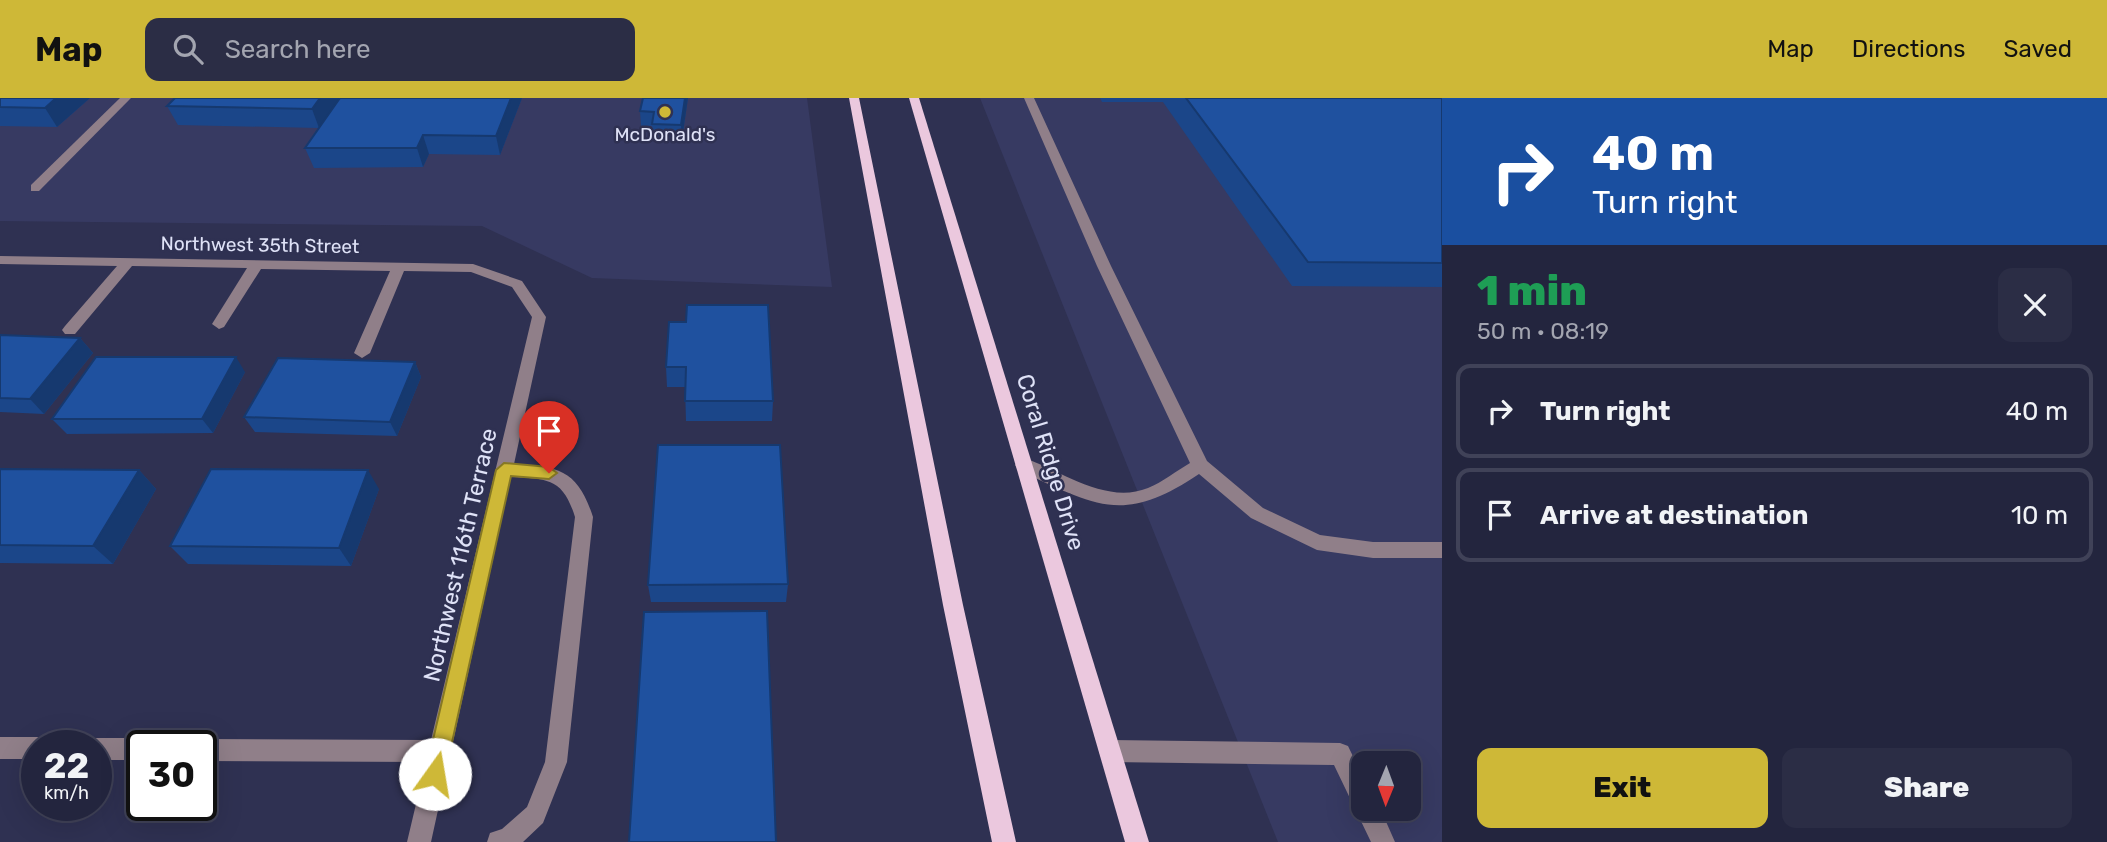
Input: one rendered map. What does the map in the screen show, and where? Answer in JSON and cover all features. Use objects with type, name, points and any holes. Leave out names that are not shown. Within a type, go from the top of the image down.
[{"type":"main road","points":[[854,98],[953,605],[1004,842]]},
{"type":"main road","name":"Coral Ridge Drive","points":[[914,98],[1137,842]]},
{"type":"street","points":[[35,188],[125,98]]},
{"type":"street","points":[[1029,98],[1104,266],[1200,465],[1257,513],[1317,542],[1373,550],[1442,550]]},
{"type":"street","name":"Northwest 35th Street","points":[[0,260],[473,268],[517,284]]},
{"type":"street","points":[[70,330],[128,262]]},
{"type":"street","points":[[219,324],[257,264]]},
{"type":"street","points":[[362,353],[399,267]]},
{"type":"street","name":"Northwest 116th Terrace","points":[[419,842],[539,317],[517,284]]},
{"type":"street","points":[[1024,465],[1087,492],[1114,499],[1144,497],[1200,465]]},
{"type":"street","points":[[499,842],[510,838],[535,815],[556,762],[584,517],[578,494],[564,480],[549,473],[504,470]]},
{"type":"street","points":[[0,748],[21,748]]},
{"type":"street","points":[[217,750],[440,751]]},
{"type":"street","points":[[1110,751],[1340,754],[1351,777]]},
{"type":"street","points":[[1373,821],[1383,842]]},
{"type":"shaded area","points":[[0,98],[807,98],[832,287],[592,278],[482,226],[0,221]]},
{"type":"shaded area","points":[[980,98],[1442,98],[1442,842],[1278,842]]},
{"type":"building","points":[[0,98],[56,98],[45,108],[0,107]]},
{"type":"building","points":[[175,98],[320,98],[312,109],[167,106]]},
{"type":"building","points":[[340,98],[511,98],[496,136],[423,135],[417,148],[305,148]]},
{"type":"building","points":[[643,98],[685,98],[681,125],[652,124],[654,112],[640,111]]},
{"type":"building","points":[[1186,98],[1442,98],[1442,263],[1308,262]]},
{"type":"building","points":[[687,305],[768,305],[773,401],[685,401],[686,367],[666,367],[669,322],[686,322]]},
{"type":"building","points":[[0,335],[80,338],[30,399],[0,398]]},
{"type":"building","points":[[96,357],[236,357],[202,419],[52,419]]},
{"type":"building","points":[[278,358],[415,362],[390,422],[244,417]]},
{"type":"building","points":[[658,445],[780,445],[788,584],[648,585]]},
{"type":"building","points":[[0,469],[139,470],[93,546],[0,545]]},
{"type":"building","points":[[211,469],[368,470],[339,548],[170,546]]},
{"type":"building","points":[[767,611],[776,842],[629,842],[644,612]]},
{"type":"place","name":"McDonald's","points":[[665,112]]},
{"type":"route","points":[[435,774],[504,470],[549,473]]}]
